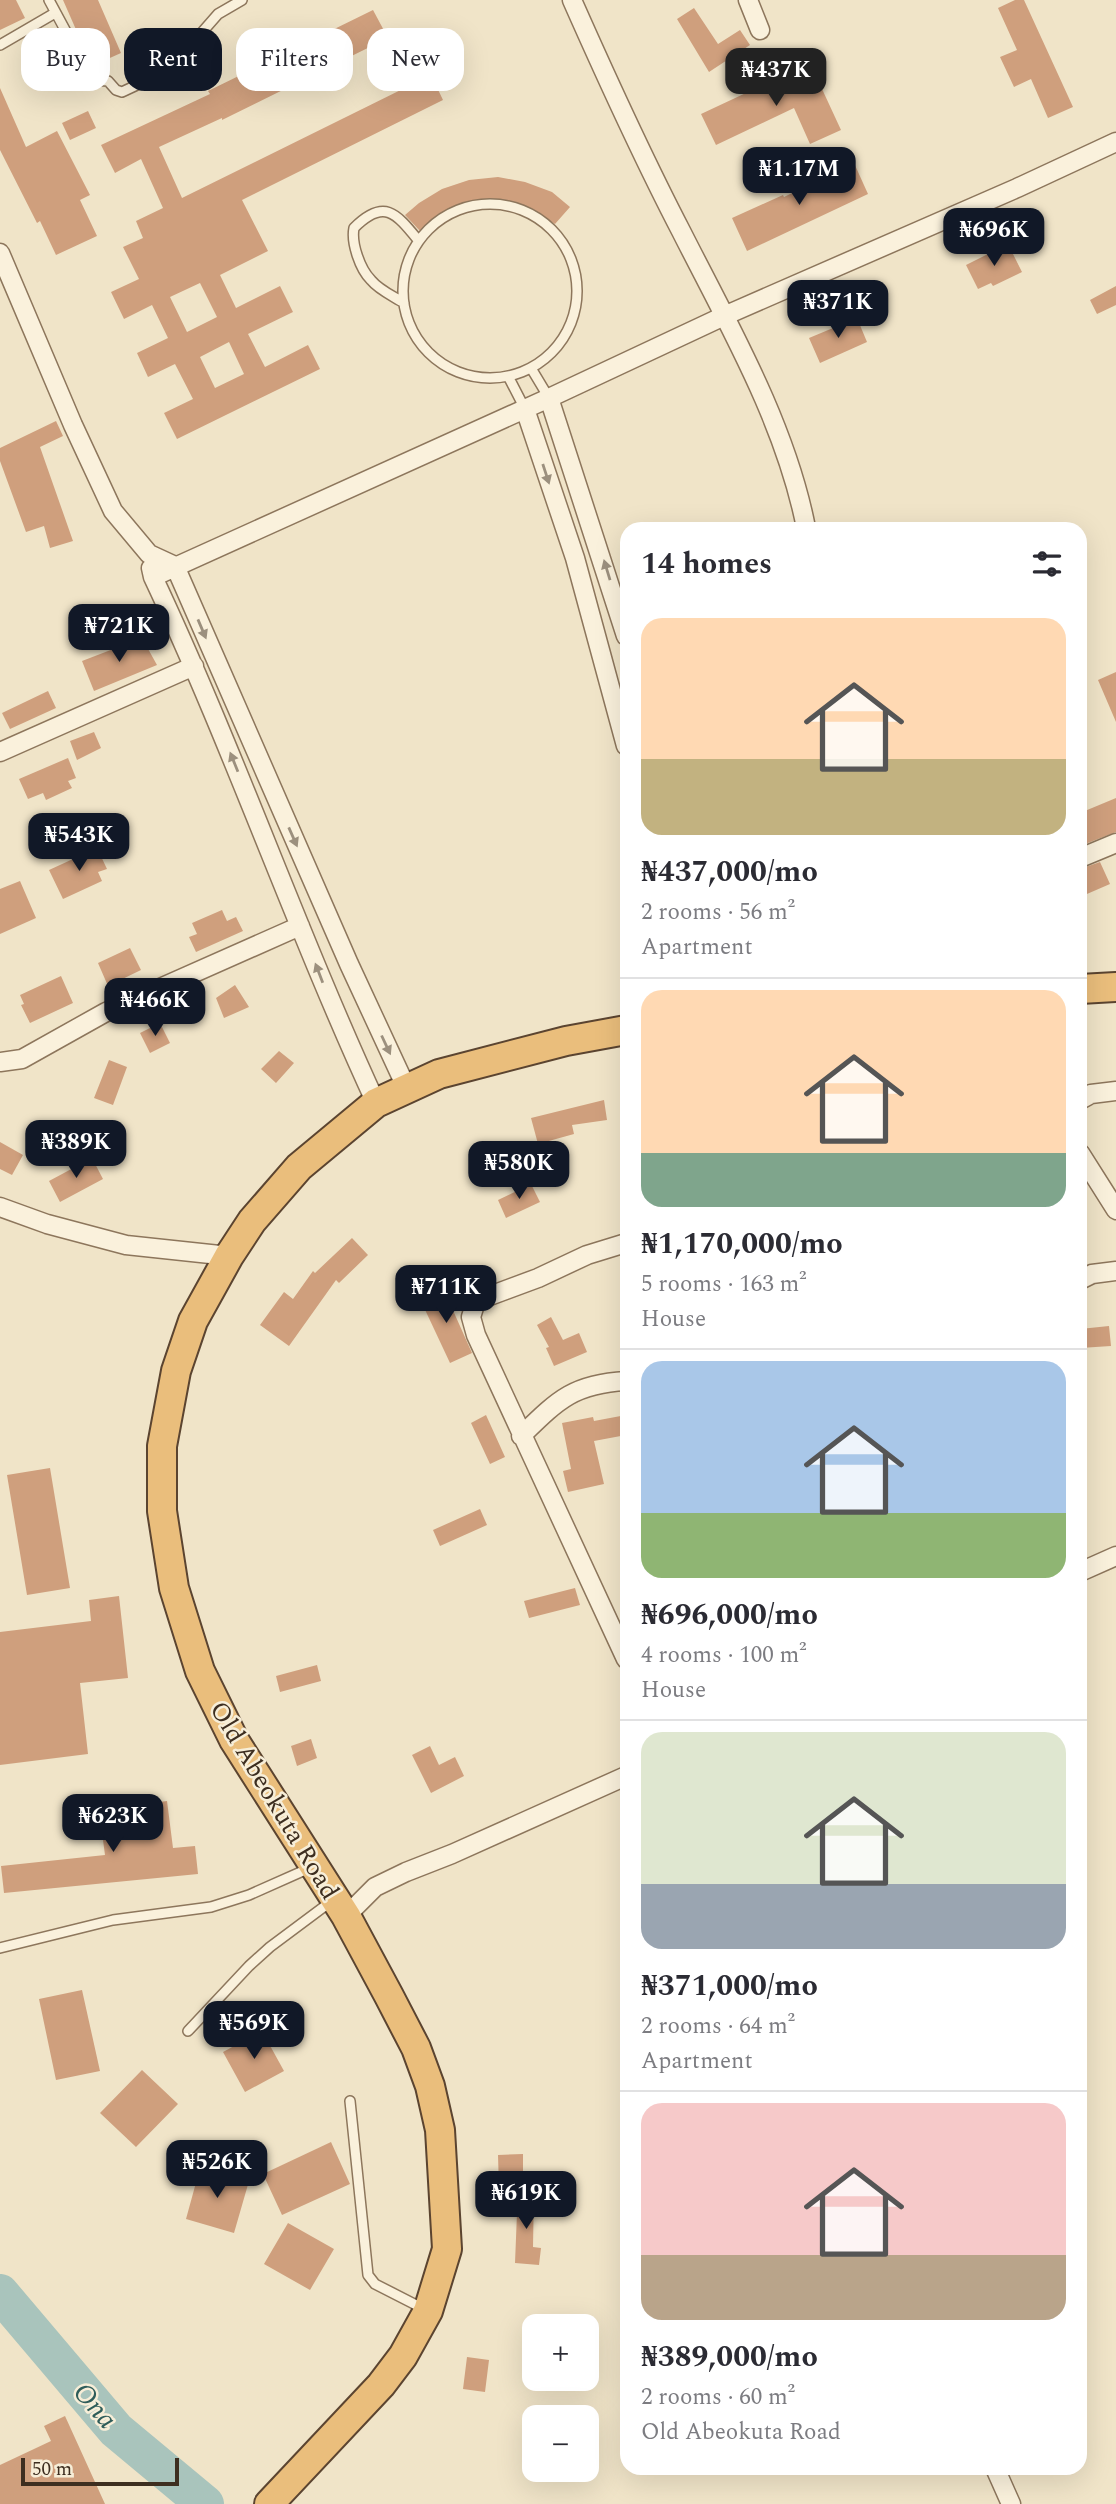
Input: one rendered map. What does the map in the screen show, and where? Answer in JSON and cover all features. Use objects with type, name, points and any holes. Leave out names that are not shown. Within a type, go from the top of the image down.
[{"type":"highway","points":[[1087,989],[1116,987]]},
{"type":"highway","name":"Old Abeokuta Road","points":[[269,2504],[381,2385],[403,2356],[428,2312],[447,2249],[440,2130],[430,2086],[416,2048],[340,1907],[234,1740],[200,1671],[174,1588],[162,1511],[162,1446],[176,1371],[193,1321],[251,1221],[299,1167],[376,1103],[439,1074],[566,1041],[620,1031]]},
{"type":"street","points":[[572,0],[630,132],[724,316],[777,431],[805,522]]},
{"type":"street","points":[[748,0],[760,30]]},
{"type":"street","points":[[153,577],[724,316],[1116,142]]},
{"type":"street","points":[[0,253],[73,425],[113,511],[149,554],[175,566],[349,964],[407,1089]]},
{"type":"street","points":[[549,398],[620,617]]},
{"type":"street","points":[[525,409],[575,558],[620,724]]},
{"type":"street","points":[[149,554],[153,577],[194,666],[332,1007],[376,1103]]},
{"type":"street","points":[[0,752],[194,666]]},
{"type":"street","points":[[1087,855],[1116,843]]},
{"type":"street","points":[[0,1062],[22,1059],[106,1012],[300,926]]},
{"type":"street","points":[[1087,1096],[1116,1091]]},
{"type":"street","points":[[1087,1164],[1116,1210]]},
{"type":"street","points":[[0,1208],[47,1224],[126,1245],[229,1256]]},
{"type":"street","points":[[620,1245],[587,1255],[538,1278],[475,1301],[471,1317],[475,1335],[620,1646]]},
{"type":"street","points":[[1087,1276],[1116,1271]]},
{"type":"street","points":[[521,1436],[552,1406],[573,1392],[600,1383],[620,1381]]},
{"type":"street","points":[[1087,1569],[1116,1556]]},
{"type":"street","points":[[340,1907],[405,1872],[452,1854],[620,1779]]},
{"type":"street","points":[[998,2475],[1012,2504]]},
{"type":"lane","points":[[49,0],[92,80],[108,81],[116,90],[122,92],[169,70],[218,13],[242,0]]},
{"type":"lane","points":[[0,45],[55,13]]},
{"type":"lane","points":[[485,204],[511,206],[536,216],[555,233],[570,255],[577,280],[576,306],[568,331],[552,352],[531,368],[508,376],[482,378],[457,372],[434,359],[416,339],[405,316],[402,290],[406,264],[418,240],[437,222],[460,209],[485,204]]},
{"type":"lane","points":[[404,303],[372,282],[352,237],[354,228],[370,214],[386,210],[399,217],[418,240]]},
{"type":"lane","points":[[531,368],[549,398]]},
{"type":"lane","points":[[508,376],[525,409]]},
{"type":"lane","points":[[0,1948],[113,1920],[232,1901],[313,1866]]},
{"type":"lane","points":[[188,2031],[270,1947],[340,1907]]},
{"type":"lane","points":[[350,2101],[368,2275],[375,2284],[428,2312]]},
{"type":"building","points":[[0,0],[16,0],[25,18],[0,30]]},
{"type":"building","points":[[63,0],[98,0],[121,53],[110,58],[110,28],[75,28]]},
{"type":"building","points":[[1015,0],[1024,0],[1073,107],[1048,118],[1031,79],[1014,87],[1000,57],[1017,50],[998,8]]},
{"type":"building","points":[[694,8],[718,44],[740,30],[750,45],[709,72],[677,19]]},
{"type":"building","points":[[373,10],[383,28],[367,28],[367,48],[353,55],[353,28],[336,28]]},
{"type":"building","points":[[810,63],[841,130],[810,144],[794,108],[716,145],[701,114]]},
{"type":"building","points":[[236,77],[236,91],[281,91],[159,147],[182,198],[399,91],[439,91],[443,100],[242,200],[268,251],[220,275],[236,308],[280,286],[293,312],[248,334],[265,367],[308,345],[320,369],[177,439],[164,413],[193,399],[175,364],[148,377],[137,353],[168,338],[152,305],[124,319],[111,292],[139,279],[123,247],[143,238],[136,221],[163,208],[141,159],[115,173],[101,145],[210,94],[208,91],[222,91],[222,84]],"holes":[[[200,283],[217,317],[187,332],[170,297]],[[229,342],[244,374],[215,388],[200,357]]]},
{"type":"building","points":[[0,88],[26,147],[57,131],[90,195],[80,200],[97,236],[56,255],[0,150]]},
{"type":"building","points":[[88,111],[96,128],[70,140],[62,123]]},
{"type":"building","points":[[854,163],[868,194],[747,251],[732,218],[783,195],[784,197]]},
{"type":"building","points":[[498,177],[525,182],[552,192],[570,207],[555,224],[538,214],[496,199],[465,203],[439,216],[420,231],[405,215],[442,189],[469,180]]},
{"type":"building","points":[[1008,244],[1022,272],[993,286],[991,283],[978,289],[966,265]]},
{"type":"building","points":[[1116,286],[1116,305],[1097,314],[1090,300]]},
{"type":"building","points":[[857,318],[867,342],[820,363],[809,338]]},
{"type":"building","points":[[56,421],[63,436],[40,447],[73,541],[50,548],[44,526],[26,532],[0,461],[0,448]]},
{"type":"building","points":[[142,638],[157,665],[94,691],[82,661]]},
{"type":"building","points":[[1116,672],[1116,722],[1098,680]]},
{"type":"building","points":[[48,691],[56,708],[10,729],[2,713]]},
{"type":"building","points":[[94,732],[101,748],[77,760],[70,741]]},
{"type":"building","points":[[68,758],[76,778],[68,781],[72,788],[46,800],[43,793],[28,799],[19,779]]},
{"type":"building","points":[[1116,798],[1116,832],[1087,843],[1087,810]]},
{"type":"building","points":[[97,848],[107,869],[98,872],[102,881],[63,899],[49,870]]},
{"type":"building","points":[[1100,862],[1110,884],[1087,894],[1087,867]]},
{"type":"building","points":[[20,881],[36,918],[0,934],[0,889]]},
{"type":"building","points":[[222,910],[227,921],[236,917],[243,931],[196,952],[189,937],[197,934],[192,923]]},
{"type":"building","points":[[130,948],[141,970],[108,986],[98,963]]},
{"type":"building","points":[[61,976],[73,1003],[30,1023],[21,1005],[24,1004],[20,995]]},
{"type":"building","points":[[235,985],[249,1007],[224,1018],[216,998]]},
{"type":"building","points":[[160,1023],[170,1043],[150,1053],[140,1033]]},
{"type":"building","points":[[279,1051],[294,1063],[276,1083],[261,1069]]},
{"type":"building","points":[[109,1060],[127,1067],[113,1105],[94,1098]]},
{"type":"building","points":[[604,1100],[607,1120],[572,1125],[574,1134],[538,1144],[531,1118]]},
{"type":"building","points":[[0,1142],[23,1155],[12,1175],[0,1169]]},
{"type":"building","points":[[92,1158],[103,1179],[60,1202],[49,1181]]},
{"type":"building","points":[[531,1184],[540,1202],[506,1218],[498,1200]]},
{"type":"building","points":[[352,1238],[368,1255],[339,1283],[336,1280],[289,1346],[260,1325],[284,1292],[293,1299],[313,1271],[315,1273]]},
{"type":"building","points":[[443,1288],[472,1353],[450,1363],[420,1299]]},
{"type":"building","points":[[551,1317],[563,1340],[579,1333],[587,1352],[554,1366],[546,1348],[549,1347],[537,1325]]},
{"type":"building","points":[[1109,1326],[1111,1346],[1087,1348],[1087,1328]]},
{"type":"building","points":[[486,1415],[505,1457],[490,1464],[471,1423]]},
{"type":"building","points":[[620,1416],[620,1436],[594,1441],[604,1484],[568,1492],[563,1471],[571,1469],[562,1423],[593,1417],[594,1421]]},
{"type":"building","points":[[50,1468],[70,1588],[27,1595],[7,1475]]},
{"type":"building","points":[[480,1509],[487,1525],[440,1546],[433,1530]]},
{"type":"building","points":[[575,1588],[580,1605],[529,1618],[524,1601]]},
{"type":"building","points":[[119,1596],[128,1678],[80,1683],[88,1754],[0,1765],[0,1632],[91,1621],[89,1600]]},
{"type":"building","points":[[317,1665],[321,1681],[280,1692],[276,1676]]},
{"type":"building","points":[[311,1739],[317,1758],[297,1766],[291,1746]]},
{"type":"building","points":[[430,1746],[439,1765],[455,1757],[464,1776],[431,1793],[412,1755]]},
{"type":"building","points":[[167,1801],[173,1848],[195,1846],[198,1874],[4,1893],[1,1866],[105,1855],[99,1810]]},
{"type":"building","points":[[82,1990],[100,2071],[56,2080],[39,1999]]},
{"type":"building","points":[[262,2031],[284,2071],[245,2092],[223,2052]]},
{"type":"building","points":[[142,2070],[178,2104],[136,2147],[100,2113]]},
{"type":"building","points":[[331,2142],[350,2184],[282,2215],[263,2174]]},
{"type":"building","points":[[523,2154],[523,2187],[499,2188],[498,2155]]},
{"type":"building","points":[[200,2168],[249,2181],[234,2233],[186,2219]]},
{"type":"building","points":[[521,2190],[534,2190],[533,2247],[541,2248],[539,2265],[515,2263],[517,2213]]},
{"type":"building","points":[[288,2223],[334,2249],[310,2290],[264,2264]]},
{"type":"building","points":[[467,2357],[489,2360],[485,2392],[463,2389]]},
{"type":"building","points":[[65,2416],[105,2504],[0,2504],[0,2465],[51,2441],[44,2426]]},
{"type":"waterway","name":"Ona","points":[[0,2293],[116,2430],[205,2504]]}]
